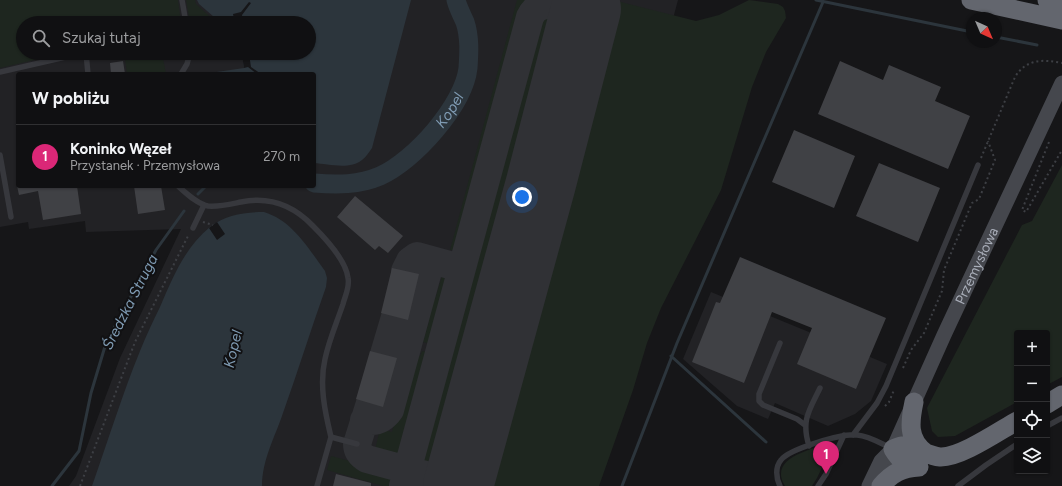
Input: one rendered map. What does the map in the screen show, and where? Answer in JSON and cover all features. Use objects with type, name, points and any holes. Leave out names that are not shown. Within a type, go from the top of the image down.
[{"type":"highway","points":[[970,0],[1062,20]]},
{"type":"highway","points":[[1047,0],[1062,3]]},
{"type":"highway","points":[[1050,402],[1062,395]]},
{"type":"highway","points":[[914,402],[910,423],[911,434],[917,444],[921,460]]},
{"type":"highway","points":[[880,486],[896,472],[921,460],[935,456],[946,457],[970,448],[1014,423]]},
{"type":"highway","points":[[893,449],[905,446],[921,460]]},
{"type":"street","name":"Przemysłowa","points":[[880,486],[891,464],[893,449],[944,335],[1061,86]]},
{"type":"street","name":"Przemysłowa","points":[[869,486],[881,461],[893,449]]},
{"type":"lane","points":[[182,0],[185,16]]},
{"type":"lane","points":[[0,72],[53,60]]},
{"type":"lane","points":[[85,60],[88,72]]},
{"type":"lane","points":[[182,72],[187,60]]},
{"type":"lane","points":[[0,155],[11,217]]},
{"type":"lane","points":[[853,434],[877,402],[886,386],[978,165]]},
{"type":"lane","points":[[181,188],[204,205],[216,206],[256,200],[283,204],[298,213],[312,226],[331,247],[344,265],[347,272],[348,286],[328,348],[323,371],[323,397],[331,437],[317,486]]},
{"type":"lane","points":[[193,228],[204,205]]},
{"type":"lane","points":[[780,343],[760,394],[759,401],[763,405],[797,419],[805,425]]},
{"type":"lane","points":[[809,446],[805,425],[807,416],[820,388]]},
{"type":"lane","points":[[1050,424],[1062,418]]},
{"type":"lane","points":[[780,486],[777,480],[777,470],[782,459],[789,454],[809,446],[844,435],[853,434],[868,438],[893,449]]},
{"type":"lane","points":[[818,486],[826,474],[844,435]]},
{"type":"lane","points":[[331,437],[357,444]]},
{"type":"lane","points":[[958,486],[1014,446]]},
{"type":"path","points":[[978,165],[1018,72],[1026,66],[1046,60],[1062,63]]},
{"type":"path","points":[[1050,140],[1022,210],[1026,212],[1062,150]]},
{"type":"path","points":[[901,372],[911,350],[924,333],[942,291],[944,270],[972,203],[979,199],[995,160],[988,141]]},
{"type":"path","points":[[80,486],[135,342],[177,256],[193,228]]},
{"type":"path","points":[[885,407],[889,402],[895,387]]},
{"type":"shaded area","points":[[0,0],[678,0],[547,486],[69,486],[76,476],[120,358],[181,229],[86,232],[85,221],[29,229],[28,222],[0,227]]},
{"type":"shaded area","points":[[0,0],[178,0],[180,16],[16,16],[16,60],[34,60],[0,68]]},
{"type":"shaded area","points":[[186,0],[195,0],[196,4],[209,16],[189,16]]},
{"type":"shaded area","points":[[517,0],[529,0],[462,250],[450,250]]},
{"type":"shaded area","points":[[607,0],[613,0],[696,21],[719,15],[749,0],[778,4],[783,7],[786,18],[766,52],[752,87],[721,190],[661,308],[647,343],[633,390],[599,486],[474,486]]},
{"type":"shaded area","points":[[550,11],[563,15],[569,24],[449,467],[440,472],[420,467],[417,461],[536,20],[542,14]]},
{"type":"shaded area","points":[[125,60],[163,60],[166,72],[127,72]]},
{"type":"shaded area","points":[[1062,165],[1062,377],[1050,383],[1050,330],[1014,330],[1014,404],[955,436],[938,437],[932,431],[927,408],[1022,225],[1032,221]]},
{"type":"shaded area","points":[[435,273],[439,275],[432,298],[435,299],[442,276],[453,282],[437,342],[431,344],[423,342],[429,321],[422,319]]},
{"type":"shaded area","points":[[711,292],[887,364],[871,401],[855,414],[828,426],[775,403],[768,419],[737,406],[683,359]]},
{"type":"shaded area","points":[[422,351],[428,352],[432,358],[405,458],[399,461],[378,456],[375,450],[380,429],[392,432],[408,369],[415,370],[418,356],[420,356]]},
{"type":"shaded area","points":[[833,442],[833,445],[812,486],[785,486],[781,476],[782,468],[787,461],[805,451]]},
{"type":"shaded area","points":[[331,456],[387,471],[386,475],[390,472],[396,473],[399,479],[397,486],[383,486],[327,470]]},
{"type":"shaded area","points":[[417,479],[438,486],[410,486],[411,482]]},
{"type":"water","points":[[197,0],[411,0],[372,148],[365,157],[357,163],[345,166],[316,163],[316,72],[217,72],[244,68],[243,60],[316,60],[316,16],[213,16],[199,4]]},
{"type":"water","points":[[264,212],[283,222],[299,236],[325,271],[327,278],[326,287],[264,467],[262,486],[92,486],[133,368],[160,307],[186,254],[201,235],[216,223],[236,215]]},
{"type":"pier","points":[[249,2],[251,3],[242,16],[233,16],[233,14],[241,12]]},
{"type":"pier","points":[[243,60],[250,60],[251,67],[258,72],[254,72],[248,67],[244,68]]},
{"type":"pier","points":[[217,222],[225,234],[217,240],[209,228]]},
{"type":"building","points":[[123,61],[125,72],[111,72],[110,63]]},
{"type":"building","points":[[840,61],[883,80],[889,65],[941,87],[935,101],[970,116],[948,169],[818,114]]},
{"type":"building","points":[[794,130],[855,156],[834,208],[772,182]]},
{"type":"building","points":[[879,163],[940,188],[918,242],[856,216]]},
{"type":"building","points":[[17,188],[77,188],[81,214],[43,220],[38,191],[19,195]]},
{"type":"building","points":[[134,188],[161,188],[165,210],[138,214]]},
{"type":"building","points":[[355,196],[403,236],[388,253],[379,246],[375,250],[337,217]]},
{"type":"building","points":[[740,257],[886,318],[856,389],[797,364],[812,328],[772,312],[744,383],[692,362],[716,302],[720,303]]},
{"type":"building","points":[[392,268],[419,274],[408,320],[381,313]]},
{"type":"building","points":[[370,351],[397,358],[383,407],[356,399]]},
{"type":"building","points":[[336,474],[371,483],[371,486],[333,486]]},
{"type":"waterway","name":"Kopel","points":[[316,183],[348,184],[380,176],[408,158],[435,130],[457,98],[464,83],[468,68],[468,33],[456,0]]},
{"type":"waterway","points":[[816,0],[966,31]]},
{"type":"waterway","points":[[622,486],[677,343],[823,2]]},
{"type":"waterway","points":[[1002,38],[1037,45]]},
{"type":"waterway","name":"Średzka Struga","points":[[198,194],[204,188]]},
{"type":"waterway","name":"Średzka Struga","points":[[52,486],[79,451],[91,393],[106,343],[156,250],[184,211]]},
{"type":"waterway","points":[[671,356],[766,442]]},
{"type":"taxiway","points":[[403,486],[530,17],[536,9],[544,5],[567,9],[578,15],[581,30]]},
{"type":"taxiway","points":[[405,271],[410,261],[417,256],[446,264]]},
{"type":"taxiway","points":[[364,420],[379,420],[390,410],[431,260]]},
{"type":"taxiway","points":[[384,354],[395,317]]},
{"type":"taxiway","points":[[370,403],[357,444],[358,451],[362,456],[367,459],[459,484]]},
{"type":"runway","points":[[458,486],[541,183],[586,9]]},
{"type":"place","name":"Koninko Węzeł","points":[[826,474]]}]
